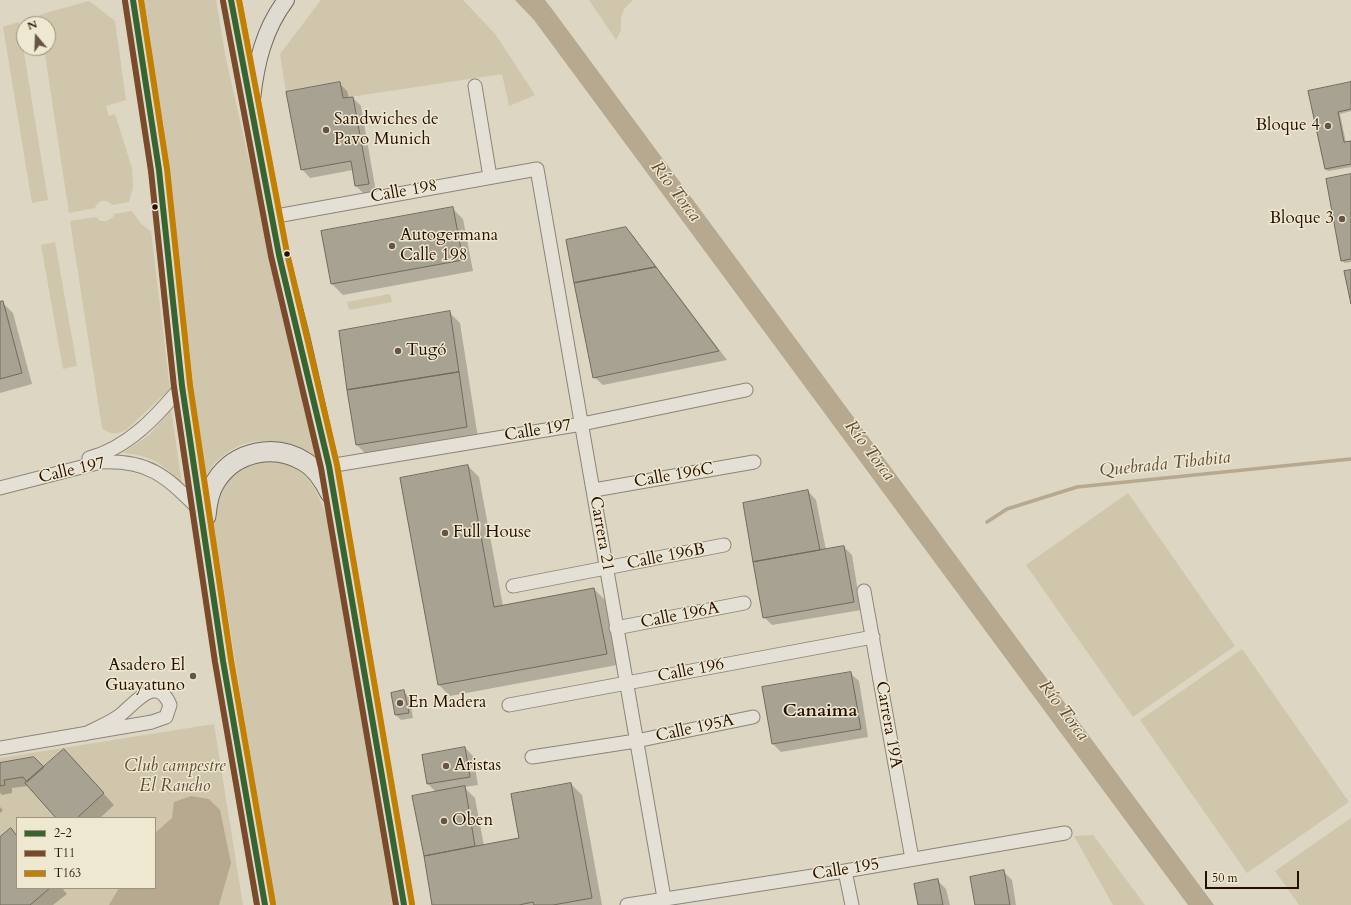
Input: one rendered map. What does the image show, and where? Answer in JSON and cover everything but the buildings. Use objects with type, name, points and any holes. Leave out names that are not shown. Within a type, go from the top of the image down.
[{"type":"highway","points":[[133,0],[159,170],[182,386],[205,539],[265,905]]},
{"type":"highway","points":[[231,0],[271,217],[329,466],[338,513],[404,905]]},
{"type":"highway","points":[[205,539],[208,499],[215,481],[229,465],[247,455],[267,451],[287,453],[306,462],[321,476],[331,494],[338,513]]},
{"type":"main road","points":[[251,106],[258,60],[265,37],[276,14],[286,0]]},
{"type":"street","points":[[475,86],[490,177]]},
{"type":"street","name":"Calle 198","points":[[271,217],[537,169]]},
{"type":"street","name":"Carrera 21","points":[[537,169],[664,898]]},
{"type":"street","name":"Calle 197","points":[[0,480],[100,455],[113,449],[126,442],[141,429],[182,386]]},
{"type":"street","name":"Calle 197","points":[[329,466],[582,424],[746,390]]},
{"type":"street","name":"Calle 197","points":[[0,488],[101,462],[118,461],[150,468],[165,477],[201,511]]},
{"type":"street","name":"Calle 196C","points":[[594,490],[754,462]]},
{"type":"street","name":"Calle 196B","points":[[513,586],[724,546]]},
{"type":"street","name":"Carrera 19A","points":[[864,590],[912,859]]},
{"type":"street","name":"Calle 196A","points":[[616,628],[744,603]]},
{"type":"street","name":"Calle 196","points":[[509,705],[873,637]]},
{"type":"street","points":[[0,748],[85,734],[159,720],[166,716],[170,704],[162,694],[147,692],[136,699],[119,716],[85,734]]},
{"type":"street","name":"Calle 195A","points":[[532,757],[636,741],[753,717]]},
{"type":"street","name":"Calle 195","points":[[627,905],[664,898],[845,871],[1065,833]]},
{"type":"street","points":[[845,871],[852,905]]},
{"type":"green space","points":[[142,0],[216,0],[226,59],[318,463],[306,454],[280,443],[267,441],[254,442],[240,445],[228,452],[214,464],[204,480],[164,127]]},
{"type":"green space","points":[[321,0],[463,0],[496,35],[535,95],[509,106],[502,74],[343,98],[339,82],[286,92],[280,54]]},
{"type":"green space","points":[[589,0],[633,0],[624,9],[621,18],[621,30],[616,40]]},
{"type":"green space","points":[[89,1],[115,21],[126,100],[106,106],[109,116],[115,114],[132,168],[133,187],[129,202],[112,205],[107,201],[102,201],[96,205],[95,208],[69,213],[45,56],[56,56],[56,16],[39,15]]},
{"type":"green space","points":[[16,23],[16,56],[25,56],[48,200],[32,203],[3,27]]},
{"type":"green space","points":[[132,211],[141,224],[151,231],[170,389],[126,430],[114,434],[102,428],[70,221],[96,217],[100,221],[107,221],[113,217],[114,214]]},
{"type":"green space","points":[[55,242],[77,366],[63,369],[41,245]]},
{"type":"green space","points":[[390,294],[392,302],[349,310],[347,302]]},
{"type":"green space","points":[[171,410],[182,484],[169,471],[149,458],[123,453],[149,435]]},
{"type":"green space","points":[[273,460],[295,468],[308,479],[318,495],[327,516],[393,905],[274,905],[216,540],[214,519],[216,500],[220,490],[233,474],[241,468],[251,464]]},
{"type":"green space","points":[[1128,493],[1235,646],[1133,717],[1026,565]]},
{"type":"green space","points":[[1242,649],[1349,802],[1247,873],[1140,720]]},
{"type":"green space","name":"Club campestre El Rancho","points":[[214,724],[243,905],[0,905],[0,758]]},
{"type":"green space","points":[[1351,818],[1351,905],[1299,905],[1275,871]]},
{"type":"green space","points":[[1093,835],[1145,905],[1113,905],[1074,836]]},
{"type":"water","name":"Río Torca","points":[[515,0],[545,0],[552,9],[1214,905],[1188,905],[534,20]]},
{"type":"water","points":[[191,796],[209,799],[220,810],[231,863],[219,905],[109,905],[118,889],[156,889],[156,832],[172,818],[174,802]]},
{"type":"waterway","name":"Quebrada Tibabita","points":[[987,522],[1007,509],[1077,487],[1351,459]]},
{"type":"transit line","name":"2-2","points":[[133,0],[159,170],[182,386],[223,661],[265,905]]},
{"type":"transit line","name":"T163","points":[[141,0],[167,169],[190,385],[231,660],[273,904]]},
{"type":"transit line","name":"2-2","points":[[231,0],[279,255],[329,466],[404,905]]},
{"type":"transit line","name":"T163","points":[[239,0],[287,253],[337,465],[412,904]]},
{"type":"transit line","name":"T11","points":[[125,1],[151,171],[174,387],[215,662],[257,905]]},
{"type":"transit line","name":"T11","points":[[223,1],[271,256],[321,468],[396,905]]},
{"type":"place","name":"Bloque 4","points":[[1328,126]]},
{"type":"place","name":"Sandwiches de Pavo Munich","points":[[326,130]]},
{"type":"place","name":"Bloque 3","points":[[1342,219]]},
{"type":"place","name":"Autogermana Calle 198","points":[[392,246]]},
{"type":"place","name":"Tugó","points":[[398,351]]},
{"type":"place","name":"Full House","points":[[445,533]]},
{"type":"place","name":"Asadero El Guayatuno","points":[[193,676]]},
{"type":"place","name":"En Madera","points":[[400,703]]},
{"type":"place","name":"Aristas","points":[[446,766]]},
{"type":"place","name":"Oben","points":[[444,821]]},
{"type":"district","name":"Canaima","points":[[820,712]]}]
